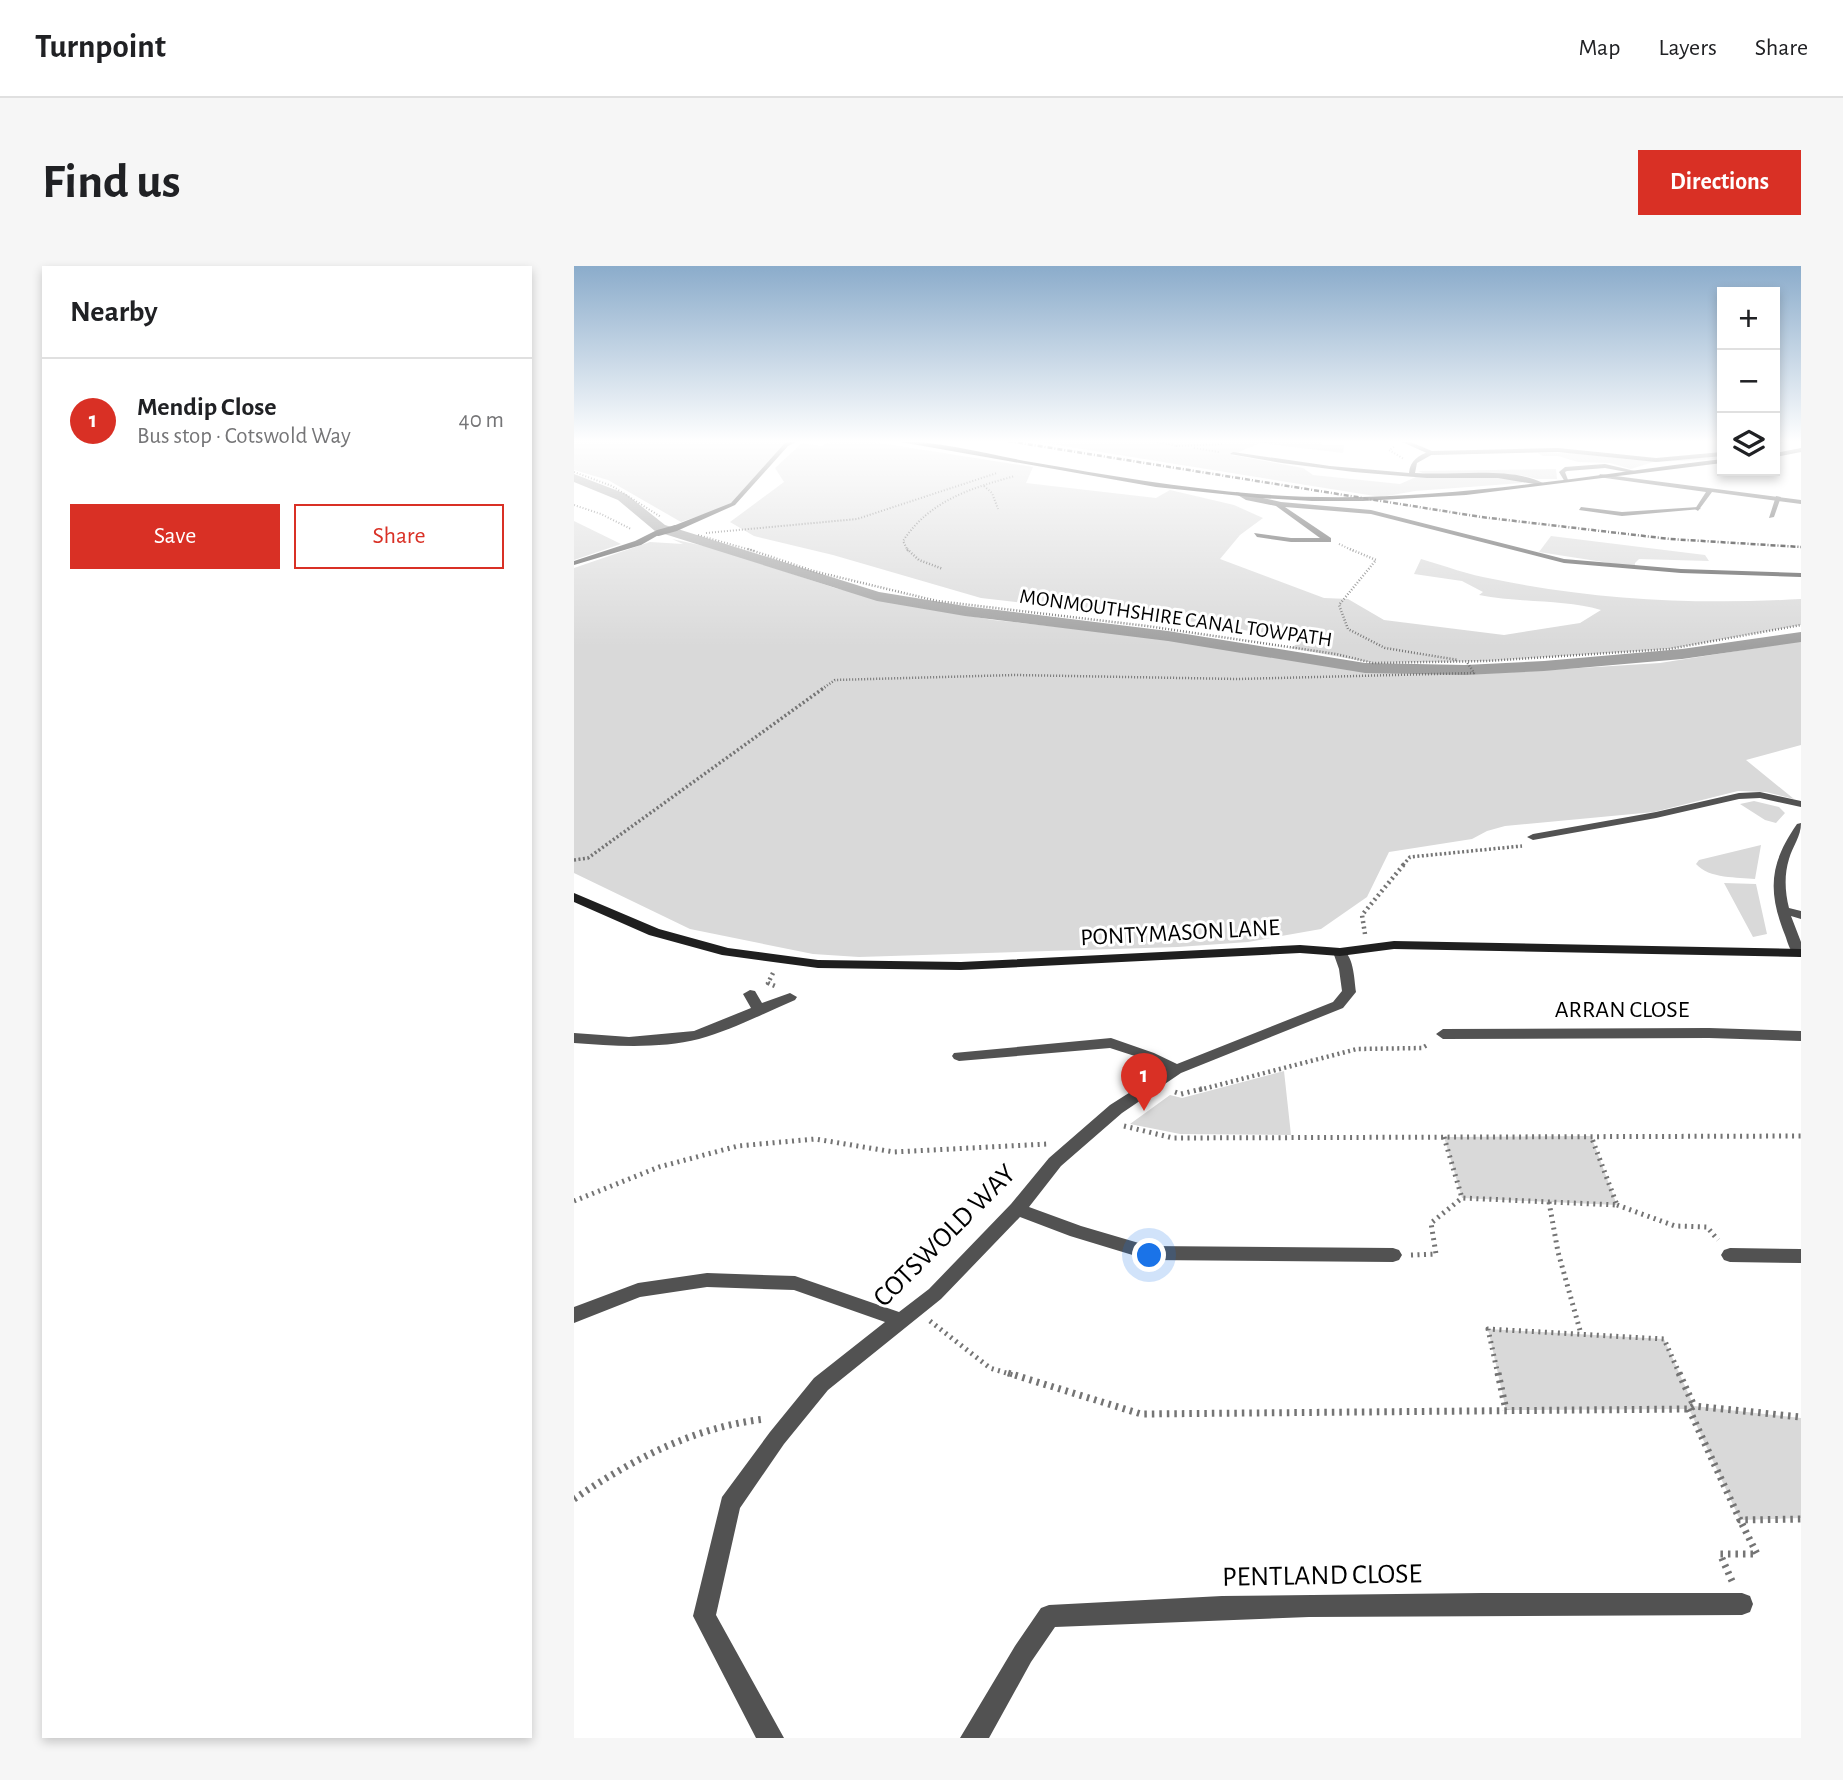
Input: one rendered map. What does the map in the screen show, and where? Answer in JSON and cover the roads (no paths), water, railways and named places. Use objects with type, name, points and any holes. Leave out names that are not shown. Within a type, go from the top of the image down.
[{"type":"main road","name":"PONTYMASON LANE","points":[[574,897],[654,932],[727,952],[781,960],[868,966],[961,966],[1300,949],[1340,952],[1394,945],[1514,945],[1800,953]]},
{"type":"street","points":[[574,563],[638,543],[673,526],[717,510]]},
{"type":"street","points":[[1257,535],[1291,540],[1328,540],[1283,510]]},
{"type":"street","points":[[1358,510],[1564,561],[1668,570],[1801,575]]},
{"type":"street","points":[[1587,510],[1622,514],[1687,510]]},
{"type":"street","points":[[1771,517],[1774,510]]},
{"type":"street","points":[[1533,837],[1656,815],[1739,796],[1760,795],[1801,804]]},
{"type":"street","points":[[1800,953],[1784,918],[1777,877],[1801,825]]},
{"type":"street","points":[[1784,911],[1801,915]]},
{"type":"street","name":"COTSWOLD WAY","points":[[772,1738],[763,1727],[705,1616],[730,1504],[821,1384],[935,1294],[1017,1209],[1055,1162],[1076,1143],[1176,1070],[1338,1005],[1349,992],[1340,952]]},
{"type":"street","points":[[750,994],[759,1010]]},
{"type":"street","points":[[575,1039],[629,1042],[696,1035],[790,998]]},
{"type":"street","name":"ARRAN CLOSE","points":[[1443,1034],[1709,1033],[1801,1036]]},
{"type":"street","points":[[959,1056],[1111,1043],[1149,1056],[1176,1070]]},
{"type":"street","points":[[1017,1209],[1076,1231],[1149,1253],[1393,1255]]},
{"type":"street","points":[[1730,1255],[1801,1256]]},
{"type":"street","points":[[574,1315],[638,1290],[707,1280],[795,1283],[908,1315]]},
{"type":"street","name":"PENTLAND CLOSE","points":[[972,1738],[980,1730],[1023,1654],[1049,1616],[1175,1607],[1335,1604],[1742,1604]]},
{"type":"waterway","points":[[638,510],[660,528],[877,596],[965,611],[1168,636],[1365,668],[1465,670],[1544,666],[1682,654],[1801,637]]},
{"type":"railway","points":[[1436,510],[1670,539],[1801,547]]},
{"type":"place","name":"Mendip Close","points":[[1144,1111]]}]
